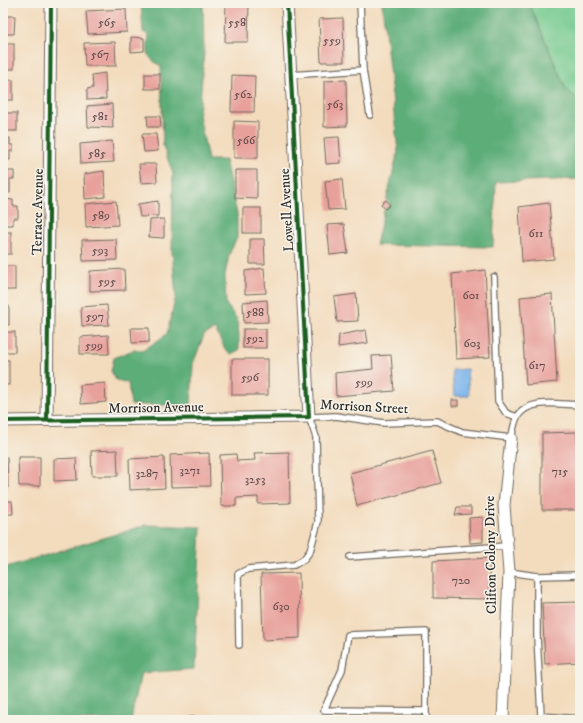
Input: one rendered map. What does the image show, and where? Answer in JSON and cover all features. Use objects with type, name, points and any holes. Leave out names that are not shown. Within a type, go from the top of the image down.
[{"type":"street","name":"Terrace Avenue","points":[[47,420],[51,3]]},
{"type":"street","name":"Lowell Avenue","points":[[287,3],[309,416]]},
{"type":"street","name":"Morrison Avenue","points":[[3,421],[309,416]]},
{"type":"street","name":"Clifton Colony Drive","points":[[504,720],[509,572],[504,505],[511,438]]},
{"type":"lane","points":[[360,3],[363,70],[370,115]]},
{"type":"lane","points":[[290,75],[363,70]]},
{"type":"lane","points":[[494,277],[498,401],[506,413],[517,417]]},
{"type":"lane","points":[[511,438],[517,417],[527,408],[539,404],[580,405]]},
{"type":"lane","name":"Morrison Street","points":[[309,416],[336,416],[384,423],[437,421],[462,432],[511,438]]},
{"type":"lane","name":"Lowell Avenue","points":[[239,645],[238,574],[248,569],[294,565],[304,559],[310,551],[318,522],[316,438],[309,416]]},
{"type":"lane","points":[[350,557],[506,546]]},
{"type":"lane","points":[[509,572],[537,576],[580,575]]},
{"type":"lane","points":[[537,576],[537,636],[541,716],[580,720]]},
{"type":"lane","points":[[426,711],[324,710],[342,670],[348,635],[426,632],[426,711],[426,720]]},
{"type":"lane","points":[[190,720],[202,720]]},
{"type":"green space","points":[[141,3],[203,3],[204,53],[199,115],[208,160],[225,160],[237,214],[237,237],[229,255],[225,275],[226,304],[237,319],[239,350],[231,354],[225,349],[215,329],[204,335],[193,364],[191,405],[131,405],[128,383],[116,380],[111,371],[114,358],[133,350],[144,350],[167,334],[176,296],[172,251],[173,174],[163,146],[161,66],[152,60],[148,54],[149,35],[143,32]]},
{"type":"green space","points":[[382,3],[529,3],[566,89],[580,101],[580,179],[496,182],[493,247],[376,245],[398,151]]},
{"type":"green space","points":[[529,3],[580,3],[580,101],[566,90]]},
{"type":"green space","points":[[146,525],[201,527],[194,669],[141,673],[131,720],[3,720],[3,568]]},
{"type":"water","points":[[467,369],[469,396],[454,396],[452,370]]},
{"type":"building","points":[[226,3],[249,3],[248,42],[225,42]]},
{"type":"building","points":[[126,9],[127,32],[88,34],[86,11]]},
{"type":"building","points":[[3,16],[15,16],[14,34],[3,34]]},
{"type":"building","points":[[343,18],[344,62],[321,62],[319,19]]},
{"type":"building","points":[[131,37],[144,38],[144,51],[131,52]]},
{"type":"building","points":[[115,42],[116,66],[85,66],[84,43]]},
{"type":"building","points":[[3,44],[14,44],[14,69],[3,69]]},
{"type":"building","points":[[105,73],[106,99],[87,100],[87,89],[93,88],[92,75]]},
{"type":"building","points":[[145,74],[160,74],[160,89],[145,89]]},
{"type":"building","points":[[232,75],[255,76],[254,112],[231,112]]},
{"type":"building","points":[[3,80],[13,80],[13,100],[3,100]]},
{"type":"building","points":[[346,80],[347,126],[324,127],[324,81]]},
{"type":"building","points":[[112,104],[113,128],[88,127],[87,106]]},
{"type":"building","points":[[3,113],[17,113],[17,131],[3,131]]},
{"type":"building","points":[[147,116],[160,116],[161,127],[148,127]]},
{"type":"building","points":[[234,121],[258,122],[258,158],[234,158]]},
{"type":"building","points":[[142,134],[156,134],[158,151],[144,152]]},
{"type":"building","points":[[3,137],[10,138],[10,145],[13,145],[13,151],[10,151],[10,160],[3,160]]},
{"type":"building","points":[[339,137],[341,163],[326,164],[324,138]]},
{"type":"building","points":[[112,141],[114,162],[81,164],[80,144]]},
{"type":"building","points":[[139,164],[156,164],[157,182],[141,183]]},
{"type":"building","points":[[235,170],[257,170],[257,199],[235,198]]},
{"type":"building","points":[[3,171],[14,171],[14,179],[10,179],[10,193],[3,193]]},
{"type":"building","points":[[104,171],[105,197],[85,199],[84,174]]},
{"type":"building","points":[[342,179],[345,209],[328,210],[325,181]]},
{"type":"building","points":[[3,199],[13,200],[13,206],[18,206],[18,218],[13,218],[13,225],[3,225]]},
{"type":"building","points":[[386,200],[390,205],[385,209],[381,204]]},
{"type":"building","points":[[116,201],[118,225],[86,227],[85,204]]},
{"type":"building","points":[[158,201],[158,216],[140,217],[138,204]]},
{"type":"building","points":[[549,203],[554,259],[522,262],[519,207]]},
{"type":"building","points":[[243,208],[261,208],[261,233],[243,233]]},
{"type":"building","points":[[164,219],[164,238],[149,237],[150,220]]},
{"type":"building","points":[[344,224],[348,253],[330,255],[327,225]]},
{"type":"building","points":[[3,232],[11,232],[11,254],[3,254]]},
{"type":"building","points":[[116,239],[117,260],[83,261],[82,240]]},
{"type":"building","points":[[250,239],[264,239],[265,264],[250,264]]},
{"type":"building","points":[[3,266],[15,266],[15,290],[3,290]]},
{"type":"building","points":[[264,268],[266,293],[245,294],[245,271]]},
{"type":"building","points":[[124,269],[125,290],[90,291],[90,271]]},
{"type":"building","points":[[485,270],[490,357],[456,359],[452,274]]},
{"type":"building","points":[[356,294],[358,321],[337,322],[334,297]]},
{"type":"building","points":[[552,294],[557,382],[526,385],[520,297]]},
{"type":"building","points":[[3,300],[6,300],[6,306],[9,306],[9,325],[3,325]]},
{"type":"building","points":[[267,300],[268,322],[244,323],[243,302]]},
{"type":"building","points":[[107,305],[109,325],[82,326],[81,307]]},
{"type":"building","points":[[131,328],[149,328],[149,342],[132,343]]},
{"type":"building","points":[[243,329],[266,329],[266,348],[243,348]]},
{"type":"building","points":[[366,330],[368,343],[338,347],[339,335]]},
{"type":"building","points":[[3,332],[15,332],[15,352],[3,352]]},
{"type":"building","points":[[108,335],[109,354],[80,354],[80,337]]},
{"type":"building","points":[[391,355],[394,391],[336,396],[335,373],[373,369],[372,356]]},
{"type":"building","points":[[232,359],[268,359],[268,395],[232,395]]},
{"type":"building","points":[[3,360],[9,360],[9,385],[3,385]]},
{"type":"building","points":[[105,383],[106,402],[81,404],[80,385]]},
{"type":"building","points":[[452,400],[458,400],[458,406],[452,406]]},
{"type":"building","points":[[577,432],[578,510],[542,510],[542,433]]},
{"type":"building","points":[[117,450],[118,476],[92,476],[91,451]]},
{"type":"building","points":[[432,451],[441,483],[357,506],[350,473]]},
{"type":"building","points":[[289,452],[290,503],[258,504],[258,497],[236,498],[236,506],[221,506],[220,455],[236,454],[237,461],[255,460],[254,453]]},
{"type":"building","points":[[209,453],[210,486],[171,487],[170,455]]},
{"type":"building","points":[[3,457],[7,457],[8,488],[3,488]]},
{"type":"building","points":[[18,457],[40,457],[40,486],[19,486]]},
{"type":"building","points":[[164,457],[165,488],[130,490],[129,459]]},
{"type":"building","points":[[76,458],[77,480],[54,481],[54,459]]},
{"type":"building","points":[[4,501],[12,501],[13,514],[4,514]]},
{"type":"building","points":[[457,507],[471,507],[471,514],[455,515]]},
{"type":"building","points":[[483,517],[483,542],[470,543],[469,518]]},
{"type":"building","points":[[489,558],[490,599],[433,598],[433,561]]},
{"type":"building","points":[[299,573],[300,638],[263,640],[261,574]]},
{"type":"building","points":[[580,602],[580,662],[545,664],[542,603]]},
{"type":"cycle path","points":[[47,420],[51,3]]},
{"type":"cycle path","points":[[3,421],[309,417],[287,3]]}]
